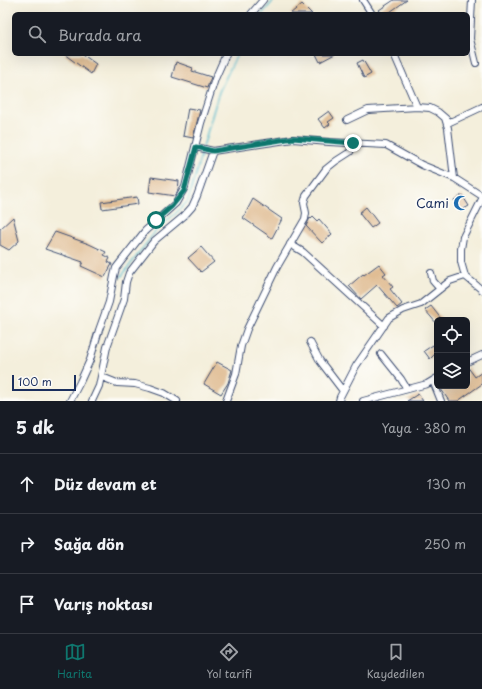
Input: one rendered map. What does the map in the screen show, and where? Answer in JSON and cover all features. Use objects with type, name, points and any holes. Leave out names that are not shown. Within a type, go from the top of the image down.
[{"type":"street","points":[[253,12],[263,0]]},
{"type":"street","points":[[363,0],[371,12]]},
{"type":"street","points":[[472,0],[470,39],[476,63]]},
{"type":"street","points":[[70,401],[90,360],[109,302],[116,268],[145,231],[172,206],[181,195],[187,182],[198,148],[201,123],[215,79],[225,56]]},
{"type":"street","points":[[395,56],[417,107]]},
{"type":"street","points":[[347,120],[368,110],[417,107],[430,108],[450,122],[482,107]]},
{"type":"street","points":[[445,118],[451,146],[454,178]]},
{"type":"street","points":[[198,148],[211,150],[293,138],[386,145],[422,165],[454,178],[482,196]]},
{"type":"street","points":[[226,401],[236,374],[245,335],[277,267],[305,219],[306,213],[304,203],[306,196],[326,169],[350,152],[353,143]]},
{"type":"street","points":[[92,401],[102,377],[107,347],[124,299],[126,282],[129,274],[154,241],[184,216],[192,207],[197,196],[211,150]]},
{"type":"street","points":[[482,199],[463,236],[460,249],[461,262],[466,276],[482,290]]},
{"type":"street","points":[[290,244],[303,252],[384,326]]},
{"type":"street","points":[[431,273],[433,280],[440,289]]},
{"type":"street","points":[[339,401],[356,366],[389,318],[403,310],[421,304],[450,281],[466,276]]},
{"type":"street","points":[[310,342],[320,361],[343,391]]},
{"type":"street","points":[[381,354],[407,389]]},
{"type":"street","points":[[470,361],[482,355]]},
{"type":"street","points":[[102,377],[117,383],[135,384],[150,388],[164,393],[178,401]]},
{"type":"street","points":[[363,401],[427,384],[434,380]]},
{"type":"street","points":[[438,389],[441,401]]},
{"type":"building","points":[[394,0],[407,0],[390,12],[380,12],[379,10]]},
{"type":"building","points":[[302,4],[310,12],[292,12]]},
{"type":"building","points":[[67,56],[85,56],[96,64],[91,74]]},
{"type":"building","points":[[317,56],[331,56],[320,62]]},
{"type":"building","points":[[363,60],[371,74],[364,78],[357,63]]},
{"type":"building","points":[[176,62],[193,68],[192,71],[211,77],[207,88],[172,77]]},
{"type":"building","points":[[188,108],[200,110],[193,138],[183,136]]},
{"type":"building","points":[[329,111],[334,118],[328,122],[330,124],[325,128],[318,119]]},
{"type":"building","points":[[151,177],[179,181],[178,190],[175,196],[149,192]]},
{"type":"building","name":"Cami","points":[[462,195],[469,206],[460,211],[454,200]]},
{"type":"building","points":[[137,197],[138,204],[102,209],[101,202]]},
{"type":"building","points":[[253,199],[282,219],[272,238],[243,218]]},
{"type":"building","points":[[366,207],[378,223],[371,228],[359,213]]},
{"type":"building","points":[[13,217],[19,241],[9,250],[0,245],[0,229]]},
{"type":"building","points":[[313,217],[317,221],[319,219],[332,234],[322,243],[306,226],[310,218],[311,219]]},
{"type":"building","points":[[55,232],[89,244],[106,252],[104,255],[110,258],[108,262],[112,264],[105,277],[81,266],[83,262],[45,249]]},
{"type":"building","points":[[201,247],[214,262],[201,272],[188,258]]},
{"type":"building","points":[[379,264],[386,273],[383,275],[393,287],[390,289],[402,304],[397,308],[377,285],[361,299],[349,286],[363,274],[364,275]]},
{"type":"building","points":[[431,306],[440,317],[434,317],[434,320],[425,310]]},
{"type":"building","points":[[433,345],[434,347],[434,355],[430,359],[424,351]]},
{"type":"building","points":[[217,362],[232,370],[228,383],[221,394],[204,384]]},
{"type":"building","points":[[470,370],[475,377],[482,372],[482,384],[458,401],[449,401],[441,389],[470,389]]},
{"type":"building","points":[[418,394],[423,401],[407,401]]},
{"type":"waterway","points":[[264,12],[274,0]]},
{"type":"waterway","points":[[203,147],[219,92],[236,56]]},
{"type":"waterway","points":[[121,277],[158,228],[188,201],[202,151]]},
{"type":"place","name":"Cami","points":[[461,203]]},
{"type":"route","points":[[156,220],[179,199],[184,191],[196,147],[199,149],[213,151],[293,138],[353,143]]}]
